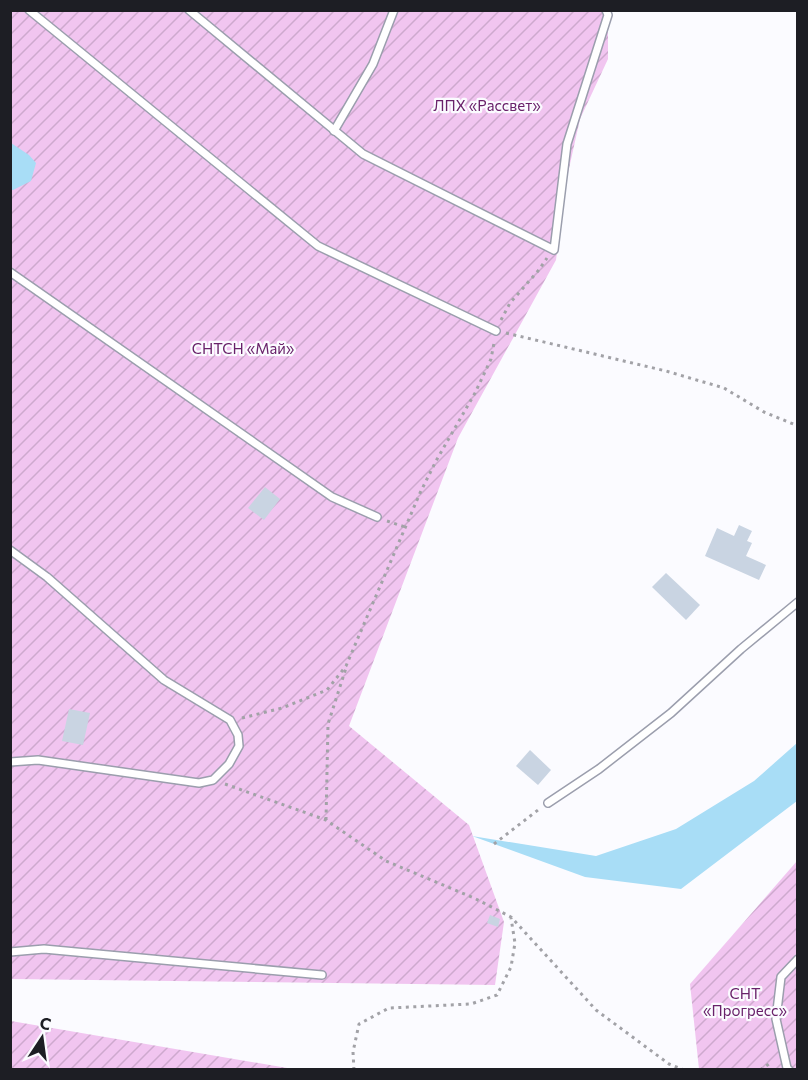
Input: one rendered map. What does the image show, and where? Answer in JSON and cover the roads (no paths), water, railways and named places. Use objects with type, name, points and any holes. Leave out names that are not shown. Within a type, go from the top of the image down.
[{"type":"lane","points":[[29,10],[318,246],[496,331]]},
{"type":"lane","points":[[189,10],[363,154],[554,250],[567,144],[608,15],[606,10]]},
{"type":"lane","points":[[334,131],[373,64],[394,10]]},
{"type":"lane","points":[[10,272],[332,497],[377,517]]},
{"type":"lane","points":[[10,550],[47,577],[164,680],[230,720],[238,735],[239,746],[229,764],[213,780],[199,783],[38,760],[10,762]]},
{"type":"lane","points":[[548,803],[599,769],[671,713],[741,649],[798,602]]},
{"type":"lane","points":[[10,952],[44,950],[322,975]]},
{"type":"lane","points":[[789,1070],[776,1019],[781,977],[798,959]]},
{"type":"water","points":[[11,143],[29,155],[36,163],[31,181],[13,190],[11,190]]},
{"type":"water","points":[[797,743],[797,801],[681,889],[585,877],[472,836],[596,856],[676,829],[754,781]]},
{"type":"park label","name":"ЛПХ «Рассвет»","points":[[487,105]]},
{"type":"park label","name":"СНТСН «Май»","points":[[243,348]]},
{"type":"park label","name":"СНТ «Прогресс»","points":[[745,1002]]}]
